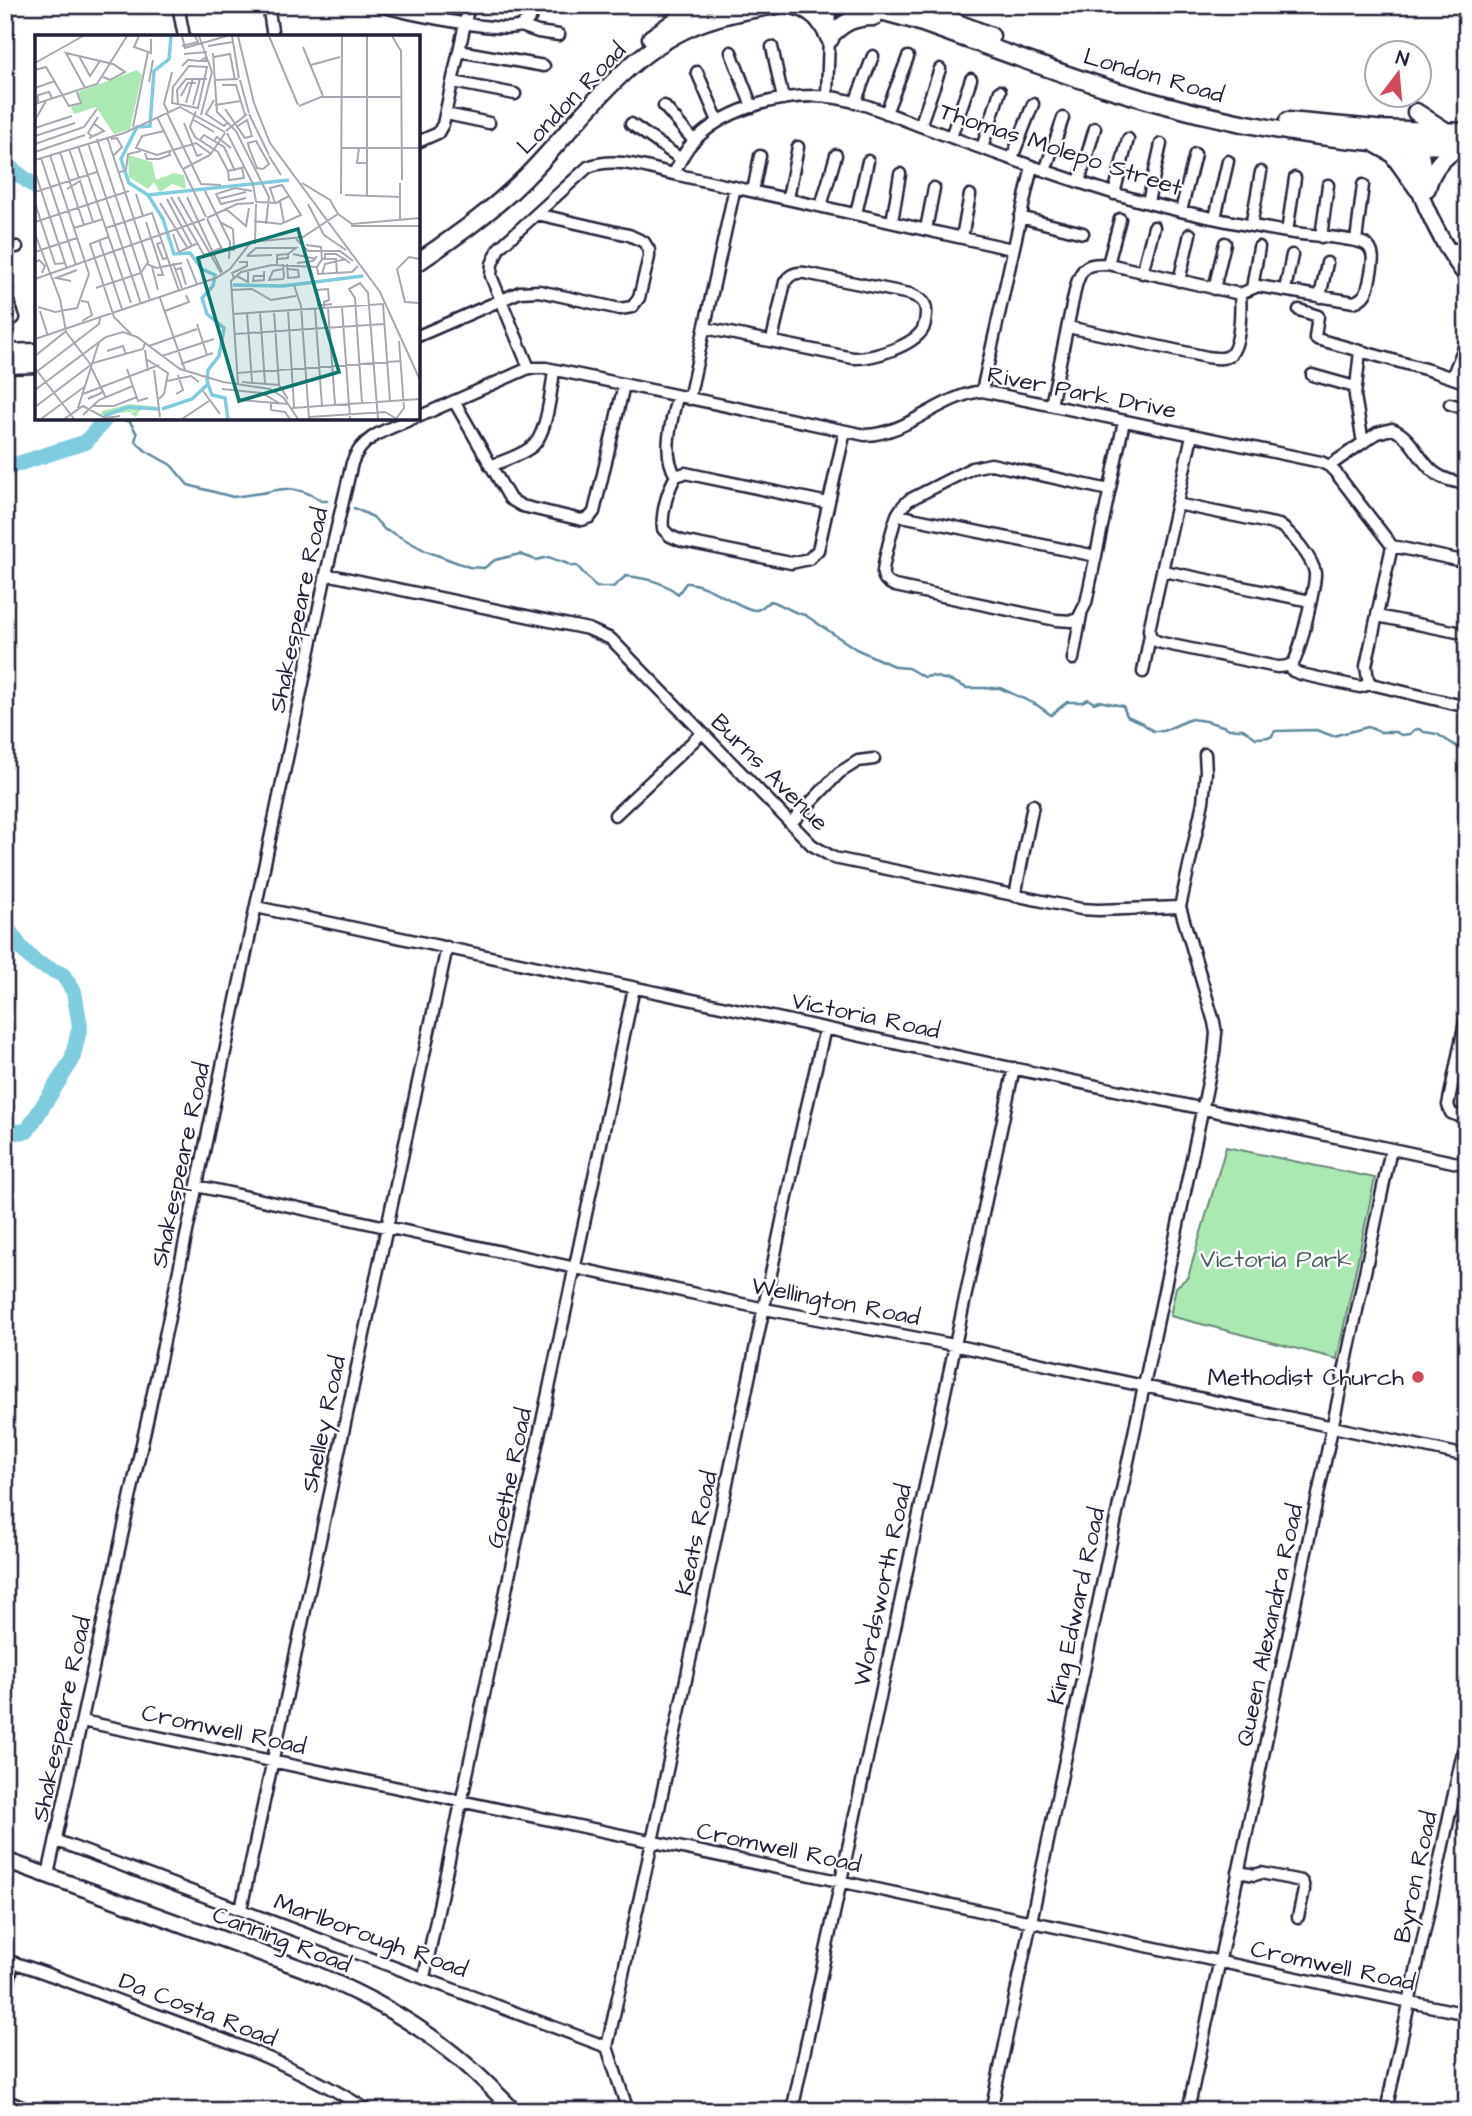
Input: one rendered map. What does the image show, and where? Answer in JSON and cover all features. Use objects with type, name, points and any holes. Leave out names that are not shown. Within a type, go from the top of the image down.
[{"type":"main road","name":"London Road","points":[[420,251],[492,198],[636,50],[678,19],[703,5]]},
{"type":"main road","name":"London Road","points":[[420,261],[477,220],[523,180],[619,75],[640,57],[666,39],[703,22],[777,5]]},
{"type":"main road","points":[[792,5],[816,15],[830,38],[842,24],[853,19],[906,11]]},
{"type":"main road","name":"London Road","points":[[837,5],[881,11],[906,11],[1110,89],[1235,122],[1306,134],[1373,135],[1412,130],[1449,132],[1464,141]]},
{"type":"main road","name":"London Road","points":[[1412,130],[1464,141]]},
{"type":"main road","points":[[1373,135],[1412,130],[1424,194]]},
{"type":"main road","points":[[1373,135],[1392,153],[1424,194],[1449,249],[1467,277]]},
{"type":"main road","points":[[1424,194],[1435,167],[1464,141]]},
{"type":"main road","points":[[5,353],[35,352]]},
{"type":"main road","points":[[5,365],[35,364]]},
{"type":"main road","name":"Canning Road","points":[[5,1860],[340,1984],[397,2014],[447,2048],[514,2111]]},
{"type":"street","points":[[178,5],[184,35]]},
{"type":"street","points":[[268,5],[273,35]]},
{"type":"street","points":[[378,5],[465,23],[502,29],[521,26],[559,35]]},
{"type":"street","points":[[420,141],[438,133],[443,124],[469,5]]},
{"type":"street","points":[[521,26],[538,5]]},
{"type":"street","points":[[827,97],[830,5]]},
{"type":"street","points":[[772,47],[783,99]]},
{"type":"street","points":[[459,51],[544,66]]},
{"type":"street","points":[[731,52],[751,107]]},
{"type":"street","points":[[855,103],[873,56]]},
{"type":"street","points":[[886,113],[908,57]]},
{"type":"street","points":[[920,126],[940,69]]},
{"type":"street","points":[[697,72],[718,121]]},
{"type":"street","points":[[951,137],[971,79]]},
{"type":"street","points":[[453,82],[515,94]]},
{"type":"street","points":[[982,148],[1000,91]]},
{"type":"street","name":"Thomas Molepo Street","points":[[674,174],[694,141],[718,121],[751,107],[783,99],[800,96],[827,97],[886,113],[1114,194],[1251,226],[1356,241]]},
{"type":"street","points":[[1012,158],[1033,104]]},
{"type":"street","points":[[664,106],[694,141]]},
{"type":"street","points":[[446,114],[489,123]]},
{"type":"street","points":[[1045,171],[1063,118]]},
{"type":"street","points":[[631,124],[681,159]]},
{"type":"street","points":[[1079,182],[1095,128]]},
{"type":"street","points":[[1114,194],[1128,139]]},
{"type":"street","points":[[1148,202],[1161,144]]},
{"type":"street","points":[[788,198],[798,147]]},
{"type":"street","points":[[1181,211],[1195,154]]},
{"type":"street","points":[[821,206],[835,155]]},
{"type":"street","points":[[753,191],[760,156]]},
{"type":"street","points":[[856,214],[868,161]]},
{"type":"street","points":[[1215,218],[1228,161]]},
{"type":"street","points":[[529,368],[491,276],[494,257],[499,248],[588,167],[594,165],[619,163],[674,174],[1012,249]]},
{"type":"street","points":[[982,391],[1032,166]]},
{"type":"street","points":[[1251,226],[1261,172]]},
{"type":"street","points":[[892,222],[900,174]]},
{"type":"street","points":[[1287,232],[1295,178]]},
{"type":"street","points":[[1321,237],[1328,185]]},
{"type":"street","points":[[1051,405],[1079,277],[1081,271],[1091,264],[1108,264],[1240,293],[1258,286],[1354,302],[1364,298],[1373,255],[1368,245],[1356,241],[1363,185]]},
{"type":"street","points":[[689,399],[735,187]]},
{"type":"street","points":[[926,229],[934,188]]},
{"type":"street","points":[[962,236],[970,195]]},
{"type":"street","points":[[420,335],[520,292],[534,291],[614,308],[632,307],[639,298],[649,257],[645,242],[629,235],[537,214]]},
{"type":"street","points":[[1020,217],[1083,233]]},
{"type":"street","points":[[1108,264],[1120,219]]},
{"type":"street","points":[[1142,272],[1154,227]]},
{"type":"street","points":[[1179,281],[1190,234]]},
{"type":"street","points":[[1214,289],[1225,243]]},
{"type":"street","points":[[5,247],[17,247]]},
{"type":"street","points":[[1252,288],[1259,247]]},
{"type":"street","points":[[1449,249],[1467,249]]},
{"type":"street","points":[[1285,290],[1292,255]]},
{"type":"street","points":[[1320,297],[1327,263]]},
{"type":"street","points":[[705,328],[853,358],[869,358],[917,335],[925,324],[927,308],[923,301],[910,294],[796,273],[790,275],[785,282],[772,340]]},
{"type":"street","points":[[1068,327],[1207,357],[1225,358],[1230,355],[1236,343],[1240,320],[1240,293]]},
{"type":"street","points":[[5,300],[13,318]]},
{"type":"street","points":[[1299,310],[1318,316],[1317,338],[1467,383]]},
{"type":"street","points":[[1452,377],[1467,340]]},
{"type":"street","points":[[1360,351],[1355,387],[1356,410],[1363,443]]},
{"type":"street","name":"River Park Drive","points":[[420,415],[529,368],[554,370],[865,435],[883,433],[961,396],[982,391],[1313,459],[1329,466]]},
{"type":"street","points":[[490,466],[530,449],[538,441],[554,370]]},
{"type":"street","points":[[1312,375],[1355,387]]},
{"type":"street","points":[[454,401],[507,496],[513,502],[578,519],[590,517],[596,506],[624,385]]},
{"type":"street","points":[[677,396],[668,443],[674,478],[663,518],[663,528],[676,539],[696,544],[791,563],[809,559],[818,550],[845,431]]},
{"type":"street","points":[[1450,404],[1467,409]]},
{"type":"street","name":"River Park Drive","points":[[352,463],[356,451],[367,440],[410,420]]},
{"type":"street","points":[[1073,659],[1076,618],[1086,603],[1124,421]]},
{"type":"street","points":[[1467,484],[1438,475],[1431,470],[1407,438],[1392,429],[1377,433],[1329,466],[1392,546],[1467,562]]},
{"type":"street","points":[[1143,672],[1151,637],[1149,630],[1192,435]]},
{"type":"street","name":"Shakespeare Road","points":[[48,1875],[352,463]]},
{"type":"street","points":[[1076,618],[1056,620],[895,586],[886,580],[883,571],[897,515],[909,500],[981,465],[1015,468],[1109,490]]},
{"type":"street","points":[[674,478],[690,473],[828,503]]},
{"type":"street","points":[[1177,504],[1285,528],[1311,561],[1315,570],[1310,601],[1300,647],[1292,664],[1293,671],[1348,685],[1364,687],[1371,684],[1467,707]]},
{"type":"street","points":[[897,515],[1096,555]]},
{"type":"street","points":[[1371,684],[1366,666],[1392,546]]},
{"type":"street","points":[[1164,571],[1310,601]]},
{"type":"street","name":"Burns Avenue","points":[[326,574],[599,633],[618,645],[813,845],[834,858],[1082,909],[1097,911],[1180,907]]},
{"type":"street","points":[[1377,616],[1467,634]]},
{"type":"street","points":[[1151,637],[1162,643],[1277,667],[1292,664]]},
{"type":"street","points":[[615,815],[702,733]]},
{"type":"street","points":[[1203,1110],[1216,1033],[1180,907],[1203,802],[1205,754]]},
{"type":"street","points":[[791,823],[839,774],[858,761],[874,759]]},
{"type":"street","points":[[1015,896],[1033,805]]},
{"type":"street","name":"Victoria Road","points":[[257,907],[1467,1165]]},
{"type":"street","name":"Shelley Road","points":[[241,1909],[447,947]]},
{"type":"street","name":"Goethe Road","points":[[424,1978],[634,988]]},
{"type":"street","points":[[1467,1012],[1448,1105],[1451,1113],[1467,1119]]},
{"type":"street","name":"Keats Road","points":[[607,2047],[793,1167],[825,1028]]},
{"type":"street","name":"Wordsworth Road","points":[[792,2111],[1014,1068]]},
{"type":"street","name":"King Edward Road","points":[[991,2111],[1203,1110]]},
{"type":"street","name":"Queen Alexandra Road","points":[[1188,2111],[1391,1149]]},
{"type":"street","name":"Wellington Road","points":[[197,1186],[765,1309],[954,1346],[1467,1456]]},
{"type":"street","name":"Cromwell Road","points":[[82,1721],[1467,2014]]},
{"type":"street","name":"Byron Road","points":[[1386,2111],[1467,1733]]},
{"type":"street","name":"Marlborough Road","points":[[57,1841],[607,2047]]},
{"type":"street","points":[[1238,1872],[1255,1875],[1261,1873],[1301,1881],[1304,1890],[1298,1917]]},
{"type":"street","points":[[5,1998],[9,1961]]},
{"type":"street","name":"Da Costa Road","points":[[9,1961],[251,2050],[298,2070],[369,2111]]},
{"type":"street","points":[[607,2047],[628,2111]]},
{"type":"street","points":[[5,2100],[31,2111]]},
{"type":"green space","name":"Victoria Park","points":[[1226,1147],[1375,1178],[1337,1359],[1170,1316],[1176,1287],[1188,1277]]},
{"type":"waterway","points":[[5,164],[35,186]]},
{"type":"waterway","points":[[5,468],[86,442],[104,420]]},
{"type":"waterway","points":[[124,420],[130,422],[137,434],[135,441],[146,451],[171,465],[188,485],[233,497],[283,489],[295,490],[327,501]]},
{"type":"waterway","points":[[354,508],[373,517],[385,530],[426,551],[469,567],[484,568],[495,560],[520,554],[536,560],[549,557],[577,566],[596,587],[613,587],[626,576],[660,583],[678,594],[686,583],[694,584],[756,610],[771,601],[805,615],[856,649],[896,667],[908,668],[924,677],[932,676],[952,681],[967,688],[1000,688],[1037,705],[1051,715],[1067,702],[1082,702],[1088,699],[1094,703],[1099,701],[1123,706],[1127,716],[1153,731],[1163,731],[1191,719],[1229,729],[1243,729],[1256,738],[1271,737],[1275,731],[1316,730],[1333,736],[1368,727],[1401,735],[1419,729],[1437,734],[1467,753]]},
{"type":"waterway","points":[[5,925],[35,962],[63,975],[74,992],[80,1026],[72,1060],[27,1131],[5,1133]]},
{"type":"place","name":"Methodist Church","points":[[1418,1377]]}]
